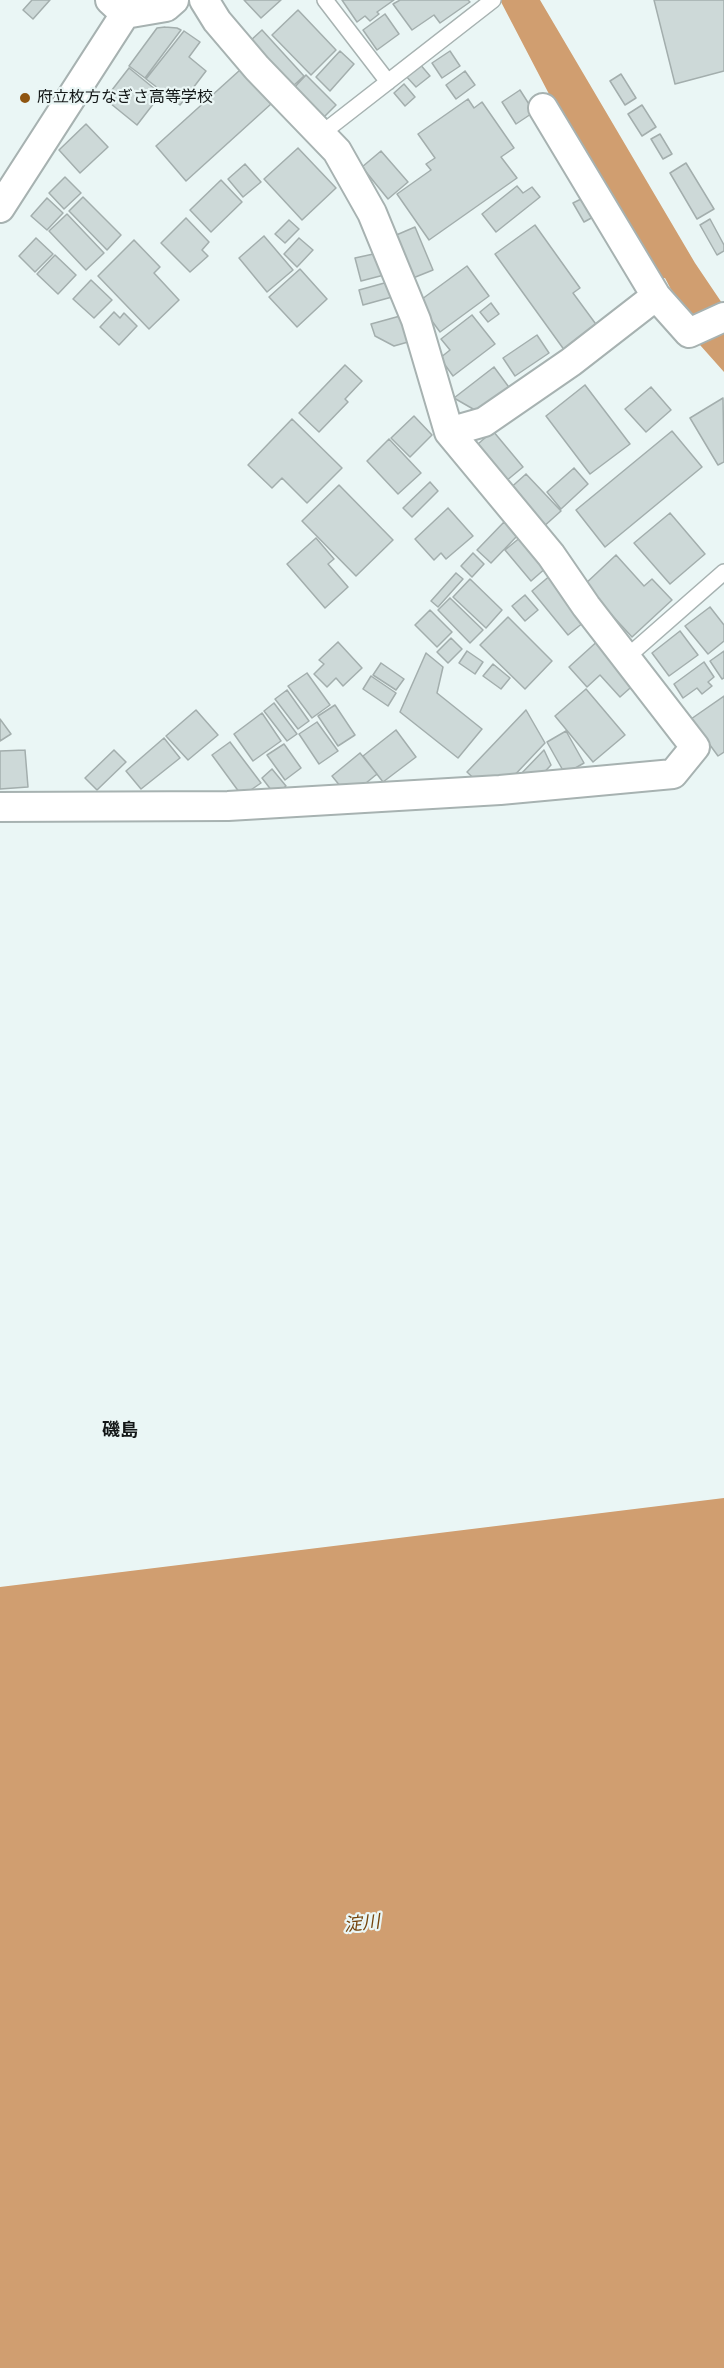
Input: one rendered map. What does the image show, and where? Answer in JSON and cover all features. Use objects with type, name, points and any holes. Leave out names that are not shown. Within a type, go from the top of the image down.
[{"type":"street","points":[[0,208],[118,7],[165,6],[174,0]]},
{"type":"street","points":[[0,807],[228,806],[500,790],[673,774],[695,747],[586,606],[551,555],[449,432],[416,320],[372,213],[337,150],[257,68],[217,21],[204,0]]},
{"type":"street","points":[[543,108],[656,296],[689,333],[724,317]]},
{"type":"street","points":[[449,432],[484,422],[571,362],[656,296]]},
{"type":"lane","points":[[325,0],[388,82]]},
{"type":"lane","points":[[321,134],[493,0]]},
{"type":"lane","points":[[627,657],[724,572]]},
{"type":"water","points":[[500,0],[540,0],[695,263],[724,306],[724,372],[700,345],[665,278],[660,279],[549,94]]},
{"type":"water","name":"淀川","points":[[724,1498],[724,2368],[0,2368],[0,1587]]},
{"type":"building","points":[[32,0],[50,0],[33,19],[23,10]]},
{"type":"building","points":[[244,0],[281,0],[261,18]]},
{"type":"building","points":[[342,0],[394,0],[377,12],[379,14],[370,21],[365,16],[357,22]]},
{"type":"building","points":[[400,0],[468,0],[470,2],[440,23],[434,15],[412,30],[393,4]]},
{"type":"building","points":[[654,0],[724,0],[724,71],[675,84]]},
{"type":"building","points":[[298,10],[336,50],[311,75],[272,35]]},
{"type":"building","points":[[385,14],[399,34],[377,50],[363,30]]},
{"type":"building","points":[[157,28],[181,30],[145,78],[129,66]]},
{"type":"building","points":[[262,30],[304,76],[292,87],[250,41]]},
{"type":"building","points":[[184,31],[200,42],[189,57],[206,71],[180,105],[146,79]]},
{"type":"building","points":[[340,51],[354,64],[330,91],[316,77]]},
{"type":"building","points":[[450,51],[460,66],[442,78],[432,63]]},
{"type":"building","points":[[419,63],[430,76],[416,87],[405,75]]},
{"type":"building","points":[[129,68],[161,94],[137,125],[105,99]]},
{"type":"building","points":[[240,70],[271,104],[186,181],[156,146]]},
{"type":"building","points":[[465,71],[475,85],[456,99],[446,85]]},
{"type":"building","points":[[621,74],[636,98],[625,105],[610,81]]},
{"type":"building","points":[[306,75],[336,105],[322,119],[292,90]]},
{"type":"building","points":[[404,84],[415,97],[405,106],[394,93]]},
{"type":"building","points":[[520,90],[534,112],[516,124],[502,102]]},
{"type":"building","points":[[468,99],[474,108],[482,102],[514,148],[501,157],[517,178],[429,240],[397,194],[431,170],[426,164],[435,158],[418,134]]},
{"type":"building","points":[[642,105],[656,127],[642,136],[628,114]]},
{"type":"building","points":[[86,124],[108,147],[80,173],[59,150]]},
{"type":"building","points":[[660,134],[672,154],[663,159],[651,139]]},
{"type":"building","points":[[298,148],[336,188],[302,220],[264,179]]},
{"type":"building","points":[[381,151],[408,182],[388,199],[362,167]]},
{"type":"building","points":[[686,163],[714,209],[697,219],[670,173]]},
{"type":"building","points":[[245,164],[261,182],[243,197],[228,179]]},
{"type":"building","points":[[65,177],[81,193],[64,209],[49,193]]},
{"type":"building","points":[[221,180],[242,202],[211,232],[190,210]]},
{"type":"building","points":[[517,186],[523,193],[532,187],[540,197],[496,232],[482,214]]},
{"type":"building","points":[[587,196],[597,215],[584,222],[573,203]]},
{"type":"building","points":[[83,197],[121,235],[107,250],[69,211]]},
{"type":"building","points":[[47,198],[63,213],[47,230],[31,216]]},
{"type":"building","points":[[67,214],[104,253],[86,270],[49,231]]},
{"type":"building","points":[[186,218],[209,242],[202,250],[208,256],[190,272],[161,243]]},
{"type":"building","points":[[710,219],[724,245],[724,251],[717,255],[700,225]]},
{"type":"building","points":[[289,220],[299,229],[285,243],[275,234]]},
{"type":"building","points":[[535,225],[580,288],[573,293],[598,327],[565,351],[495,254]]},
{"type":"building","points":[[415,227],[433,270],[413,278],[394,236]]},
{"type":"building","points":[[264,236],[293,270],[267,292],[239,258]]},
{"type":"building","points":[[36,238],[53,254],[35,272],[19,256]]},
{"type":"building","points":[[299,238],[313,250],[297,267],[284,254]]},
{"type":"building","points":[[134,240],[160,267],[154,273],[179,300],[149,329],[98,276]]},
{"type":"building","points":[[378,253],[384,275],[361,281],[355,258]]},
{"type":"building","points":[[55,255],[76,275],[58,294],[37,274]]},
{"type":"building","points":[[467,266],[489,296],[440,332],[418,302]]},
{"type":"building","points":[[300,269],[327,299],[297,327],[269,297]]},
{"type":"building","points":[[91,280],[112,300],[94,318],[73,299]]},
{"type":"building","points":[[388,282],[392,297],[363,305],[359,290]]},
{"type":"building","points":[[491,303],[499,314],[488,322],[480,312]]},
{"type":"building","points":[[114,312],[120,318],[124,313],[137,326],[119,345],[100,327]]},
{"type":"building","points":[[472,315],[495,344],[453,376],[440,358],[450,350],[441,339]]},
{"type":"building","points":[[400,316],[408,342],[394,346],[375,336],[371,324]]},
{"type":"building","points":[[537,335],[549,353],[515,376],[503,358]]},
{"type":"building","points":[[345,365],[362,381],[345,399],[348,402],[319,432],[299,413]]},
{"type":"building","points":[[494,367],[511,390],[480,413],[454,398]]},
{"type":"building","points":[[585,385],[630,444],[590,474],[546,416]]},
{"type":"building","points":[[651,387],[671,410],[646,432],[625,409]]},
{"type":"building","points":[[723,398],[724,462],[718,465],[690,418]]},
{"type":"building","points":[[414,416],[432,435],[410,457],[391,438]]},
{"type":"building","points":[[292,419],[342,468],[307,503],[282,478],[272,488],[248,465]]},
{"type":"building","points":[[493,431],[523,467],[500,486],[471,450]]},
{"type":"building","points":[[672,431],[702,467],[605,547],[576,510]]},
{"type":"building","points":[[389,439],[421,473],[398,494],[367,461]]},
{"type":"building","points":[[574,468],[588,484],[561,509],[547,492]]},
{"type":"building","points":[[526,474],[561,511],[542,528],[507,491]]},
{"type":"building","points":[[430,482],[438,491],[412,517],[403,508]]},
{"type":"building","points":[[339,485],[393,540],[356,576],[302,521]]},
{"type":"building","points":[[448,508],[473,536],[446,559],[441,553],[434,560],[415,539]]},
{"type":"building","points":[[670,513],[705,554],[670,584],[634,543]]},
{"type":"building","points":[[504,522],[518,535],[491,563],[477,550]]},
{"type":"building","points":[[522,536],[547,567],[531,581],[505,550]]},
{"type":"building","points":[[316,538],[334,559],[328,564],[348,587],[325,608],[287,564]]},
{"type":"building","points":[[473,553],[484,564],[472,577],[461,566]]},
{"type":"building","points":[[616,555],[644,586],[652,579],[672,600],[632,637],[584,585]]},
{"type":"building","points":[[456,573],[463,579],[438,607],[431,601]]},
{"type":"building","points":[[552,574],[589,618],[568,635],[532,591]]},
{"type":"building","points":[[470,579],[502,610],[486,628],[453,597]]},
{"type":"building","points":[[525,595],[538,610],[525,621],[512,606]]},
{"type":"building","points":[[450,598],[483,630],[470,643],[438,610]]},
{"type":"building","points":[[710,607],[724,625],[724,641],[708,654],[685,626]]},
{"type":"building","points":[[430,610],[452,632],[437,647],[415,625]]},
{"type":"building","points":[[508,617],[552,661],[525,689],[480,645]]},
{"type":"building","points":[[680,631],[698,655],[669,676],[652,653]]},
{"type":"building","points":[[451,638],[462,649],[448,663],[437,652]]},
{"type":"building","points":[[601,638],[638,681],[620,697],[600,675],[587,687],[569,667]]},
{"type":"building","points":[[338,642],[362,668],[343,686],[336,678],[327,687],[314,674],[324,664],[319,660]]},
{"type":"building","points":[[467,651],[483,662],[475,674],[459,663]]},
{"type":"building","points":[[724,651],[724,678],[722,679],[710,661]]},
{"type":"building","points":[[426,653],[443,667],[437,693],[482,729],[458,758],[400,712]]},
{"type":"building","points":[[704,662],[714,677],[708,682],[712,686],[702,694],[697,688],[683,698],[674,684]]},
{"type":"building","points":[[381,663],[404,679],[396,690],[373,675]]},
{"type":"building","points":[[493,664],[510,678],[501,689],[483,676]]},
{"type":"building","points":[[307,673],[330,705],[312,718],[288,686]]},
{"type":"building","points":[[371,676],[396,693],[388,706],[363,689]]},
{"type":"building","points":[[586,689],[625,735],[593,762],[555,716]]},
{"type":"building","points":[[287,690],[309,721],[298,729],[275,699]]},
{"type":"building","points":[[724,696],[724,752],[718,756],[691,719]]},
{"type":"building","points":[[274,703],[297,734],[287,741],[264,711]]},
{"type":"building","points":[[335,705],[355,735],[338,746],[318,716]]},
{"type":"building","points":[[196,710],[218,735],[188,760],[166,736]]},
{"type":"building","points":[[526,710],[545,743],[509,781],[483,787],[467,772]]},
{"type":"building","points":[[262,713],[281,741],[253,761],[234,734]]},
{"type":"building","points":[[0,719],[11,734],[0,741]]},
{"type":"building","points":[[317,722],[338,751],[319,764],[299,734]]},
{"type":"building","points":[[396,730],[416,757],[383,782],[363,756]]},
{"type":"building","points":[[566,731],[584,763],[565,774],[547,742]]},
{"type":"building","points":[[164,738],[180,758],[141,789],[126,771]]},
{"type":"building","points":[[230,742],[261,783],[242,796],[212,755]]},
{"type":"building","points":[[284,744],[301,768],[285,780],[267,755]]},
{"type":"building","points":[[25,750],[28,787],[0,789],[0,751]]},
{"type":"building","points":[[114,750],[126,762],[97,790],[85,778]]},
{"type":"building","points":[[544,750],[551,765],[538,779],[518,777]]},
{"type":"building","points":[[360,753],[377,774],[349,797],[332,776]]},
{"type":"building","points":[[272,769],[286,786],[275,795],[262,778]]},
{"type":"place","name":"府立枚方なぎさ高等学校","points":[[25,98]]},
{"type":"district","name":"磯島","points":[[120,1431]]}]
